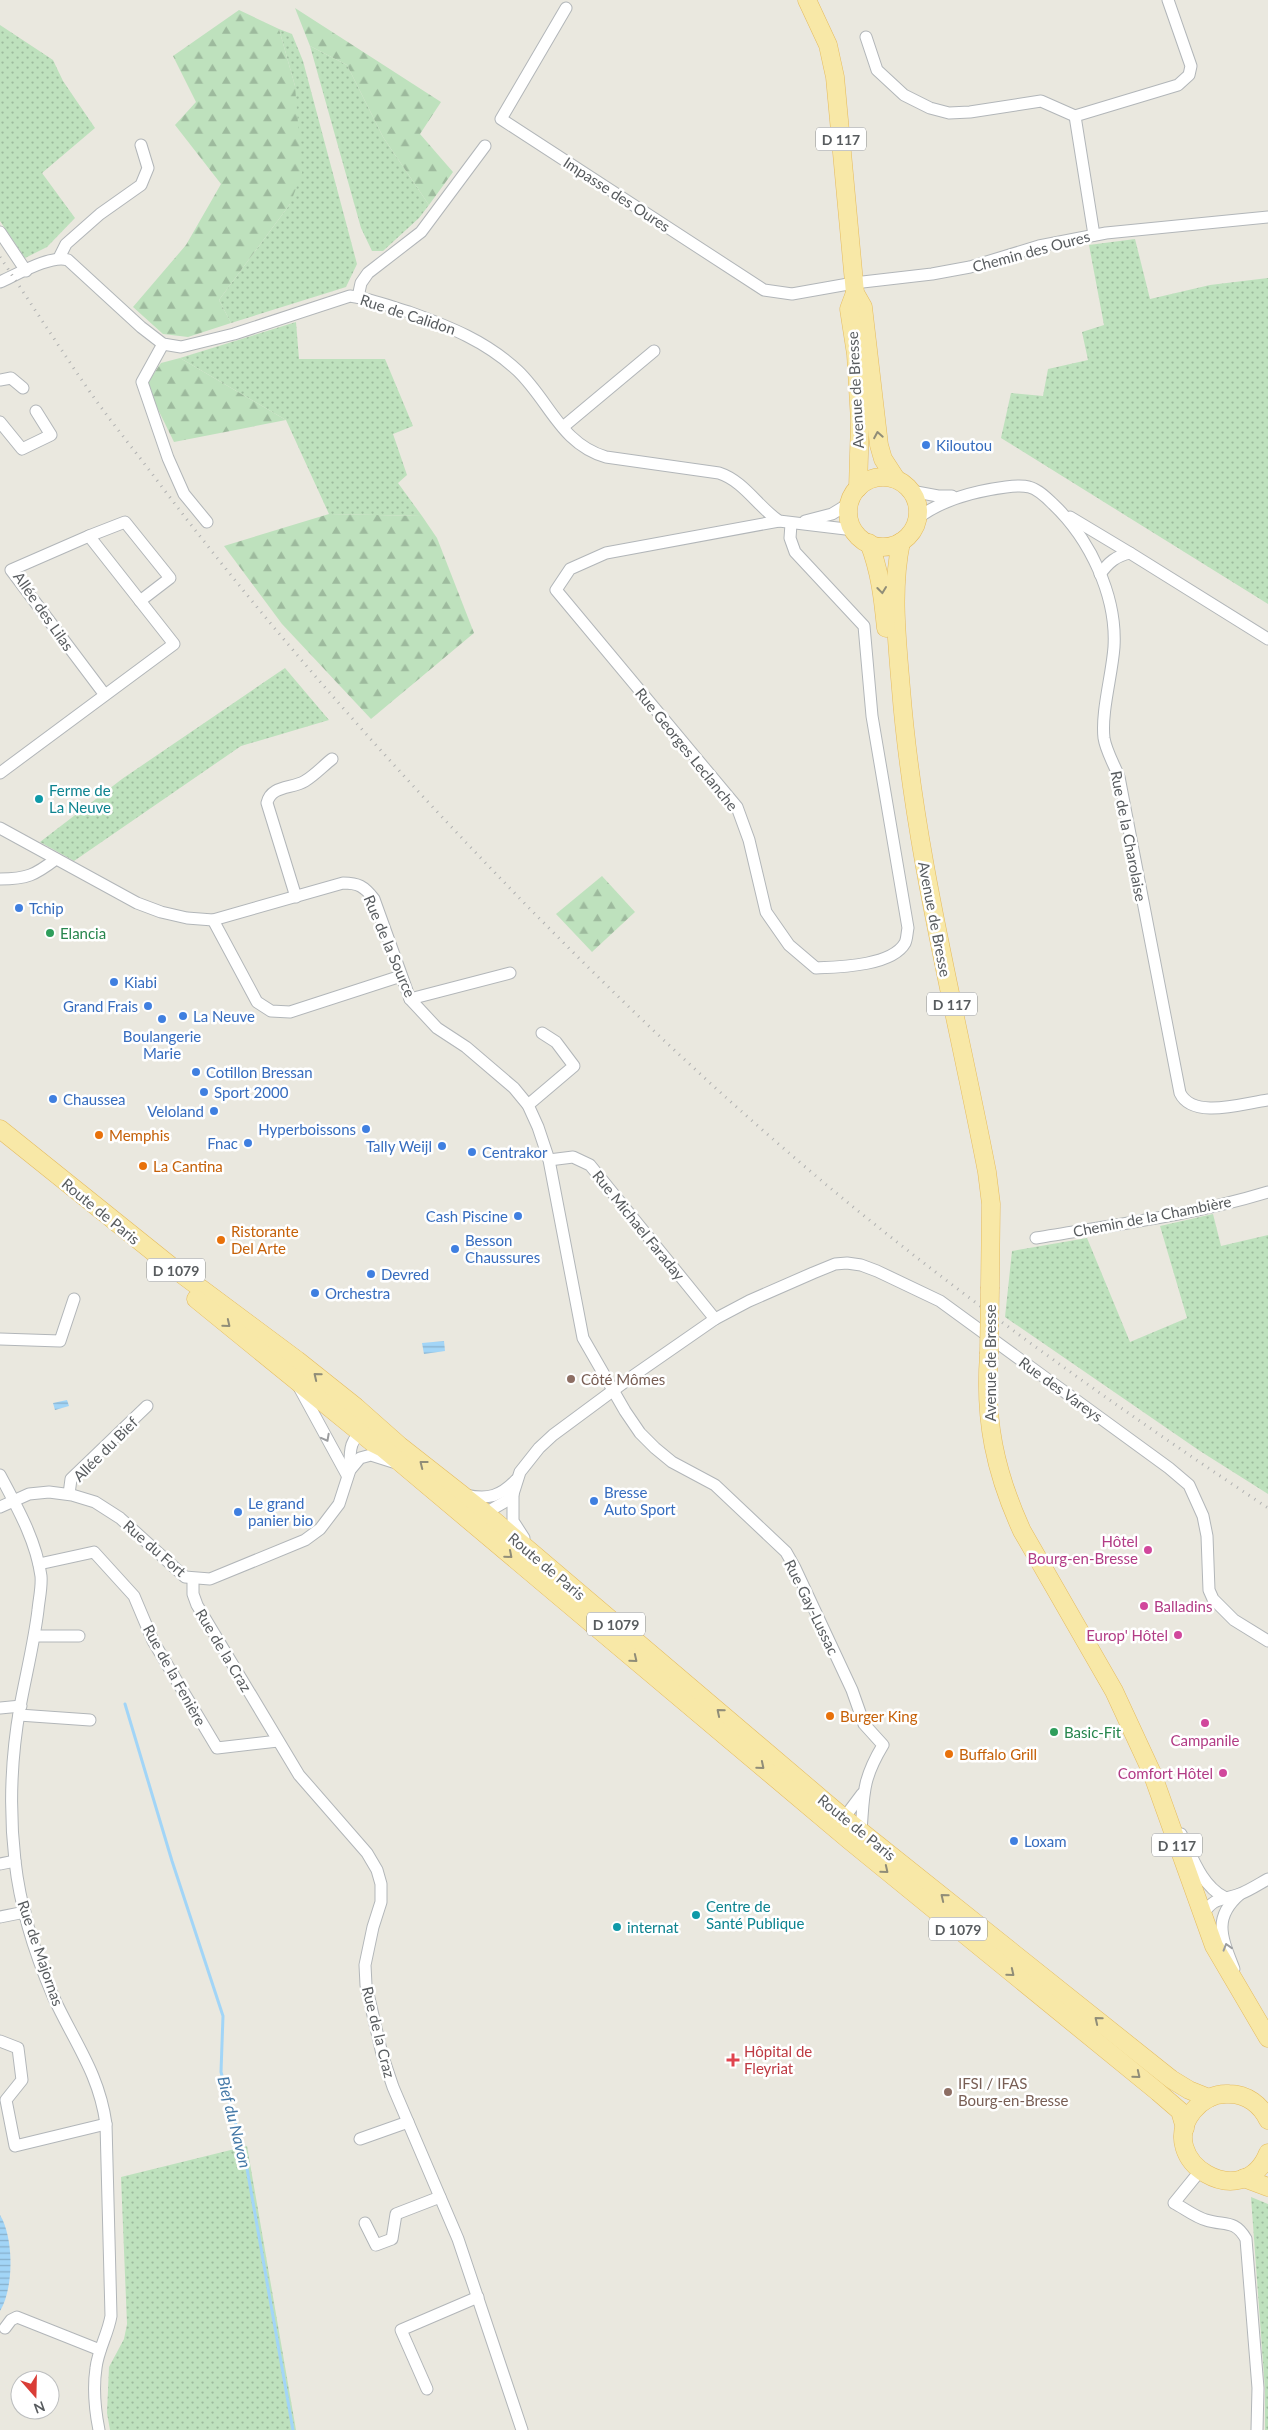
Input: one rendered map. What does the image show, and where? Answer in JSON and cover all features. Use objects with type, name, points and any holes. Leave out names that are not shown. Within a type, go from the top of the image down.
[{"type":"main road","name":"Avenue de Bresse","points":[[807,0],[828,45],[835,77],[854,288],[849,309],[856,354],[860,421],[858,488]]},
{"type":"main road","name":"Avenue de Bresse","points":[[854,288],[863,307],[879,446],[883,459],[896,479]]},
{"type":"main road","points":[[876,478],[896,479],[912,491],[916,499],[918,518],[909,536],[901,542],[890,546],[869,543],[854,530],[848,513],[850,503],[858,488],[876,478]]},
{"type":"main road","name":"Avenue de Bresse","points":[[901,542],[895,624],[903,722],[920,842],[988,1172],[991,1204],[987,1404],[989,1430],[1011,1507],[1022,1531],[1114,1691],[1152,1773],[1202,1916],[1220,1960],[1268,2038]]},
{"type":"main road","name":"Avenue de Bresse","points":[[869,543],[877,564],[882,586],[887,644],[903,722]]},
{"type":"main road","name":"Route de Paris","points":[[0,1129],[164,1261],[298,1360],[356,1407],[400,1446],[453,1498],[485,1534],[845,1836],[1158,2092],[1180,2111],[1185,2128]]},
{"type":"main road","name":"Route de Paris","points":[[0,1138],[361,1433],[405,1467],[453,1498],[484,1512],[844,1818],[1171,2079],[1209,2098]]},
{"type":"main road","points":[[1265,2108],[1241,2096],[1219,2094],[1209,2098],[1198,2105],[1190,2116],[1185,2128],[1186,2152],[1200,2171],[1210,2178],[1221,2181],[1244,2178],[1256,2170],[1268,2153]]},
{"type":"main road","points":[[1244,2178],[1268,2187]]},
{"type":"street","points":[[866,37],[877,70],[904,95],[930,108],[949,113],[970,112],[1041,101],[1075,116],[1178,85],[1189,75],[1191,66],[1168,0]]},
{"type":"street","name":"Impasse des Oures","points":[[566,8],[501,119],[764,290],[792,294],[854,288]]},
{"type":"street","points":[[1075,116],[1094,235]]},
{"type":"street","points":[[59,258],[66,244],[72,238],[100,214],[141,184],[148,168],[141,145]]},
{"type":"street","points":[[358,297],[361,283],[368,273],[421,232],[485,146]]},
{"type":"street","name":"Chemin des Oures","points":[[854,288],[970,268],[1039,246],[1094,235],[1233,219],[1268,218]]},
{"type":"street","points":[[0,232],[26,271]]},
{"type":"street","points":[[0,282],[59,258],[68,260],[141,327],[163,344],[142,382],[168,458],[184,494],[207,522]]},
{"type":"street","name":"Rue de Calidon","points":[[163,344],[181,347],[234,334],[350,296],[366,298],[453,328],[477,339],[519,372],[540,396],[569,437],[591,452],[606,457],[720,473],[729,476],[769,515],[779,521],[791,524],[854,530]]},
{"type":"street","points":[[563,427],[654,351]]},
{"type":"street","points":[[0,380],[11,378],[22,388]]},
{"type":"street","points":[[0,422],[22,449],[51,435],[36,411]]},
{"type":"street","name":"Rue de la Charolaise","points":[[966,495],[999,488],[1029,486],[1048,499],[1063,513],[1087,545],[1100,574],[1113,630],[1114,648],[1104,739],[1119,777],[1180,1093],[1188,1104],[1196,1108],[1206,1109],[1268,1100]]},
{"type":"street","points":[[912,491],[938,496],[966,495]]},
{"type":"street","points":[[918,518],[940,504],[966,495]]},
{"type":"street","name":"Rue de Calidon","points":[[791,524],[832,514],[850,503]]},
{"type":"street","points":[[1063,513],[1268,639]]},
{"type":"street","name":"Rue Georges Leclanche","points":[[779,521],[606,553],[570,569],[556,590],[737,807],[749,840],[766,912],[789,945],[806,962],[816,968],[843,967],[880,960],[899,950],[906,942],[908,928],[872,716],[864,626],[795,552],[790,538],[791,524]]},
{"type":"street","name":"Allée des Lilas","points":[[105,695],[12,570],[125,522],[170,578],[140,601]]},
{"type":"street","points":[[0,773],[174,644],[90,536]]},
{"type":"street","points":[[1100,574],[1108,563],[1120,555],[1130,553]]},
{"type":"street","points":[[296,897],[267,804],[268,797],[274,792],[304,782],[332,758]]},
{"type":"street","name":"Rue de la Source","points":[[0,828],[137,903],[187,918],[213,920],[342,884],[356,884],[366,888],[374,899],[410,998],[437,1028],[466,1047],[514,1088],[528,1106],[538,1126],[549,1160],[583,1338],[613,1391]]},
{"type":"street","points":[[0,879],[20,879],[36,875],[56,859]]},
{"type":"street","points":[[213,920],[257,1002],[271,1011],[290,1012],[401,976]]},
{"type":"street","points":[[410,998],[510,973]]},
{"type":"street","points":[[528,1106],[574,1066],[556,1042],[542,1033]]},
{"type":"street","name":"Rue Michael Faraday","points":[[549,1160],[573,1157],[590,1165],[715,1319]]},
{"type":"street","name":"Chemin de la Chambière","points":[[1036,1238],[1153,1218],[1268,1192]]},
{"type":"street","name":"Rue des Vareys","points":[[484,1512],[490,1502],[506,1490],[539,1448],[613,1391],[715,1319],[835,1264],[861,1265],[940,1301],[1161,1462],[1188,1485],[1203,1516],[1207,1536],[1210,1590],[1213,1600],[1234,1620],[1268,1641]]},
{"type":"street","points":[[0,1339],[60,1341],[74,1299]]},
{"type":"street","points":[[295,1379],[351,1469],[371,1455],[405,1467]]},
{"type":"street","name":"Rue Gay-Lussac","points":[[613,1391],[640,1433],[655,1448],[672,1462],[715,1485],[786,1552],[852,1690],[864,1724],[883,1745],[873,1762],[862,1794],[861,1831]]},
{"type":"street","name":"Allée du Bief","points":[[68,1494],[71,1479],[147,1406]]},
{"type":"street","points":[[356,1407],[361,1433],[375,1433],[400,1446]]},
{"type":"street","name":"Rue du Fort","points":[[0,1507],[28,1494],[68,1494],[95,1502],[120,1518],[185,1577],[210,1579],[305,1540],[330,1518],[339,1504],[351,1469],[352,1442],[361,1433]]},
{"type":"street","name":"Rue de Majornas","points":[[0,1475],[26,1528],[41,1578],[35,1636],[20,1710],[13,1757],[11,1794],[15,1861],[25,1912],[53,1994],[94,2074],[103,2100],[106,2124],[105,2169],[111,2316],[108,2334],[100,2350],[96,2367],[95,2396],[99,2430]]},
{"type":"street","name":"Rue des Vareys","points":[[518,1476],[513,1494],[511,1514],[514,1525],[554,1571]]},
{"type":"street","points":[[485,1534],[484,1512],[502,1505],[513,1494]]},
{"type":"street","points":[[453,1498],[484,1498],[498,1495]]},
{"type":"street","name":"Rue de la Fenière","points":[[38,1564],[94,1552],[134,1596],[153,1641],[217,1748],[278,1741]]},
{"type":"street","name":"Rue de la Craz","points":[[193,1579],[193,1594],[197,1605],[299,1775],[367,1853],[377,1870],[381,1884],[381,1902],[368,1947],[365,1965],[366,1985],[393,2088],[440,2197],[478,2297],[522,2430]]},
{"type":"street","points":[[35,1636],[79,1636]]},
{"type":"street","points":[[0,1708],[90,1720]]},
{"type":"street","points":[[1152,1773],[1206,1882],[1215,1892],[1224,1897]]},
{"type":"street","name":"Rue Gay-Lussac","points":[[844,1818],[862,1794]]},
{"type":"street","points":[[0,1864],[15,1861]]},
{"type":"street","points":[[1251,2008],[1232,1963],[1222,1926],[1223,1914],[1228,1904],[1240,1894],[1268,1879]]},
{"type":"street","points":[[1202,1916],[1208,1906],[1224,1897],[1240,1894]]},
{"type":"street","points":[[0,1917],[25,1912]]},
{"type":"street","points":[[0,2042],[18,2048],[22,2080],[3,2097],[15,2146],[106,2124]]},
{"type":"street","points":[[360,2139],[408,2122]]},
{"type":"street","points":[[1200,2171],[1174,2203],[1204,2220],[1234,2225],[1241,2230],[1246,2239],[1258,2388],[1257,2430]]},
{"type":"street","points":[[365,2223],[376,2245],[392,2240],[396,2214],[440,2197]]},
{"type":"street","points":[[427,2389],[401,2330],[478,2297]]},
{"type":"street","points":[[5,2328],[11,2320],[17,2317],[100,2350]]},
{"type":"green space","points":[[295,8],[441,102],[420,134],[453,172],[429,205],[383,137],[347,65],[310,46]]},
{"type":"green space","points":[[239,10],[279,29],[295,86],[302,173],[290,204],[219,300],[231,323],[188,337],[163,334],[133,307],[186,245],[221,184],[175,125],[196,102],[173,56]]},
{"type":"green space","points":[[0,25],[53,60],[63,81],[95,128],[42,173],[75,218],[47,247],[25,258],[0,221]]},
{"type":"green space","points":[[279,29],[292,34],[303,61],[357,264],[346,287],[231,323],[219,300],[290,204],[295,86]]},
{"type":"green space","points":[[310,46],[347,65],[383,137],[429,205],[419,218],[383,251],[372,251],[361,228]]},
{"type":"green space","points":[[1135,239],[1150,299],[1210,285],[1268,278],[1268,604],[1001,438],[1011,393],[1043,396],[1048,369],[1088,360],[1082,332],[1104,325],[1089,245]]},
{"type":"green space","points":[[296,322],[299,359],[385,359],[413,426],[393,434],[407,475],[398,483],[422,516],[329,514],[286,420],[180,358]]},
{"type":"green space","points":[[180,358],[286,420],[174,442],[146,385],[161,363]]},
{"type":"green space","points":[[329,514],[422,516],[437,538],[474,633],[371,719],[282,624],[224,546]]},
{"type":"green space","points":[[285,668],[329,720],[241,746],[74,861],[40,842],[122,779]]},
{"type":"green space","points":[[602,876],[635,912],[592,952],[556,914]]},
{"type":"green space","points":[[1213,1214],[1221,1246],[1268,1235],[1268,1494],[1200,1451],[1005,1317],[1012,1251],[1087,1238],[1130,1342],[1187,1318],[1160,1226]]},
{"type":"green space","points":[[247,2146],[296,2430],[110,2430],[107,2413],[109,2367],[124,2339],[127,2324],[121,2177]]},
{"type":"green space","points":[[1251,2197],[1268,2204],[1268,2430],[1265,2430],[1265,2390]]},
{"type":"water","points":[[444,1341],[445,1351],[424,1354],[422,1343]]},
{"type":"water","points":[[67,1400],[69,1406],[55,1410],[53,1403]]},
{"type":"water","points":[[0,2215],[8,2236],[10,2277],[5,2301],[0,2311]]},
{"type":"waterway","name":"Bief du Navon","points":[[125,1704],[172,1861],[223,2016],[221,2072],[245,2157],[293,2430]]},
{"type":"railway","points":[[0,257],[97,402],[246,594],[312,673],[416,789],[573,952],[737,1108],[852,1206],[1056,1362],[1268,1508]]},
{"type":"place","name":"Kiloutou","points":[[926,445]]},
{"type":"place","name":"Ferme de La Neuve","points":[[39,799]]},
{"type":"place","name":"Tchip","points":[[19,908]]},
{"type":"place","name":"Elancia","points":[[50,933]]},
{"type":"place","name":"Kiabi","points":[[114,982]]},
{"type":"place","name":"Grand Frais","points":[[148,1006]]},
{"type":"place","name":"La Neuve","points":[[183,1016]]},
{"type":"place","name":"Boulangerie Marie","points":[[162,1019]]},
{"type":"place","name":"Cotillon Bressan","points":[[196,1072]]},
{"type":"place","name":"Sport 2000","points":[[204,1092]]},
{"type":"place","name":"Chaussea","points":[[53,1099]]},
{"type":"place","name":"Veloland","points":[[214,1111]]},
{"type":"place","name":"Hyperboissons","points":[[366,1129]]},
{"type":"place","name":"Memphis","points":[[99,1135]]},
{"type":"place","name":"Fnac","points":[[248,1143]]},
{"type":"place","name":"Tally Weijl","points":[[442,1146]]},
{"type":"place","name":"Centrakor","points":[[472,1152]]},
{"type":"place","name":"La Cantina","points":[[143,1166]]},
{"type":"place","name":"Cash Piscine","points":[[518,1216]]},
{"type":"place","name":"Ristorante Del Arte","points":[[221,1240]]},
{"type":"place","name":"Besson Chaussures","points":[[455,1249]]},
{"type":"place","name":"Devred","points":[[371,1274]]},
{"type":"place","name":"Orchestra","points":[[315,1293]]},
{"type":"place","name":"Côté Mômes","points":[[571,1379]]},
{"type":"place","name":"Bresse Auto Sport","points":[[594,1501]]},
{"type":"place","name":"Le grand panier bio","points":[[238,1512]]},
{"type":"place","name":"Hôtel Bourg-en-Bresse","points":[[1148,1550]]},
{"type":"place","name":"Balladins","points":[[1144,1606]]},
{"type":"place","name":"Europ' Hôtel","points":[[1178,1635]]},
{"type":"place","name":"Burger King","points":[[830,1716]]},
{"type":"place","name":"Campanile","points":[[1205,1723]]},
{"type":"place","name":"Basic-Fit","points":[[1054,1732]]},
{"type":"place","name":"Buffalo Grill","points":[[949,1754]]},
{"type":"place","name":"Comfort Hôtel","points":[[1223,1773]]},
{"type":"place","name":"Loxam","points":[[1014,1841]]},
{"type":"place","name":"Centre de Santé Publique","points":[[696,1915]]},
{"type":"place","name":"internat","points":[[617,1927]]},
{"type":"place","name":"Hôpital de Fleyriat","points":[[733,2060]]},
{"type":"place","name":"IFSI / IFAS Bourg-en-Bresse","points":[[948,2092]]}]
